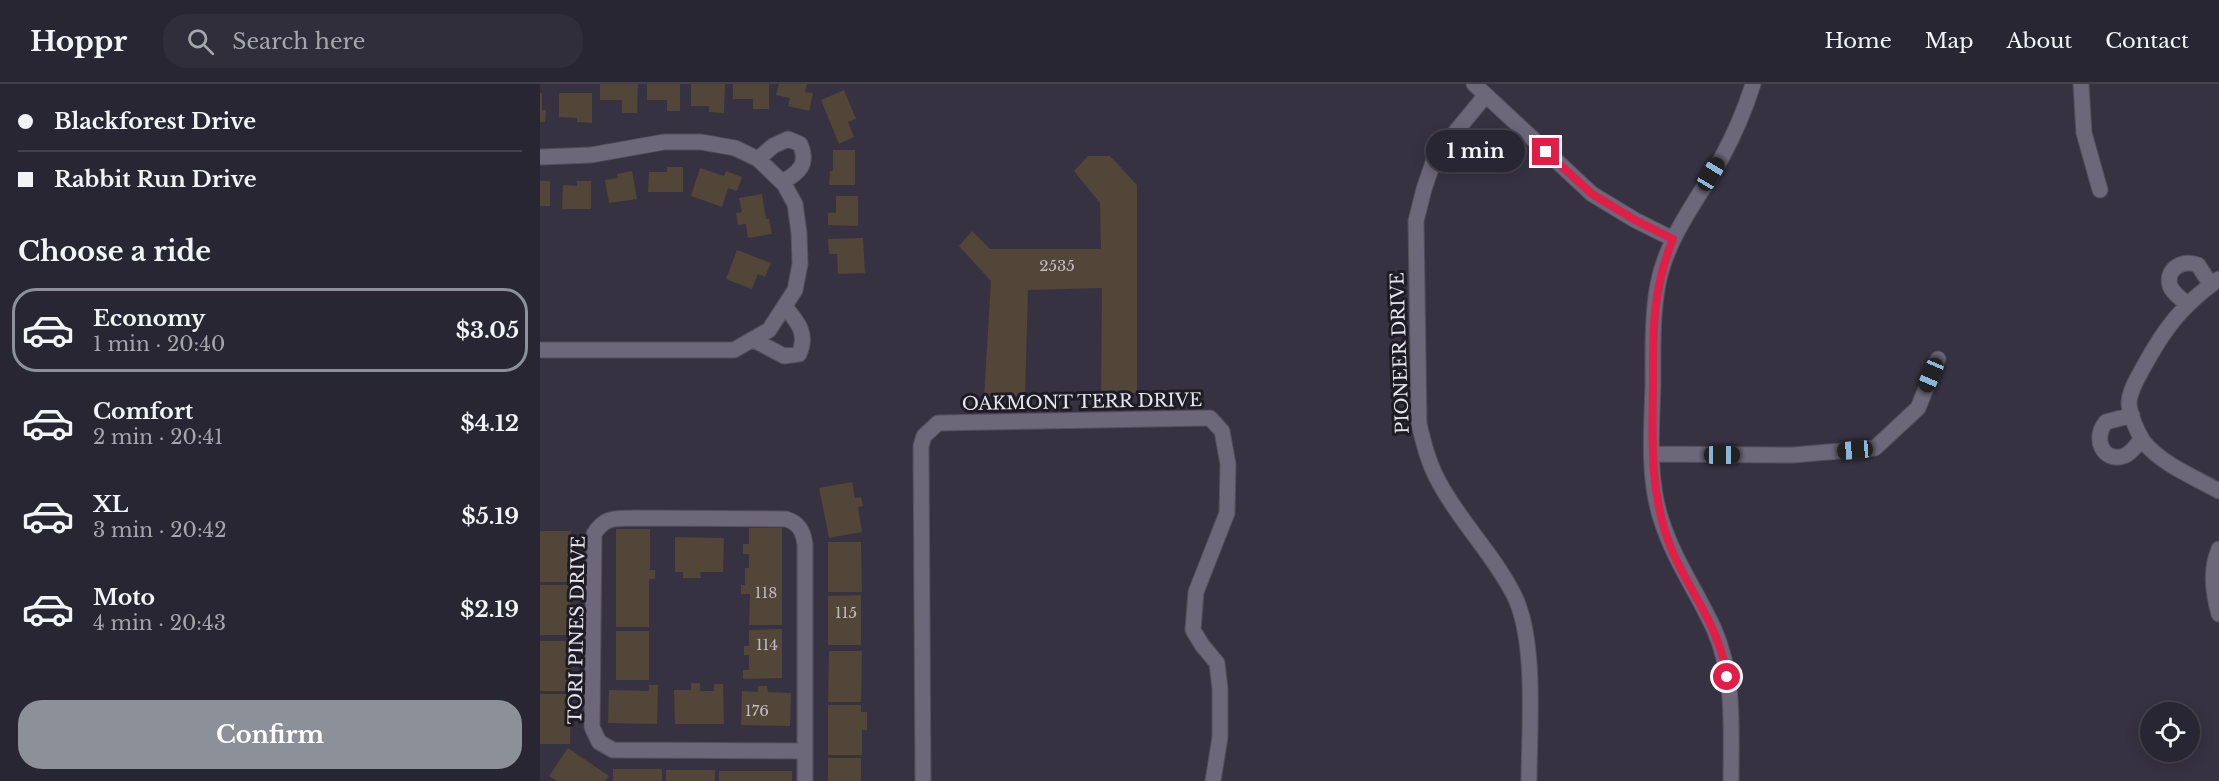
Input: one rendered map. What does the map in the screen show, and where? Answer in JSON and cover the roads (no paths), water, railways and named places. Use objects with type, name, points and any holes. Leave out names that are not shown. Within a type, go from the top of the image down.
[{"type":"street","points":[[1474,84],[1592,194],[1635,220],[1673,239]]},
{"type":"street","points":[[1731,781],[1731,711],[1725,661],[1715,631],[1672,549],[1660,516],[1652,454],[1654,310],[1658,283],[1673,239],[1734,132],[1753,84]]},
{"type":"street","points":[[2081,84],[2084,133],[2100,190]]},
{"type":"street","name":"PIONEER DRIVE","points":[[1485,96],[1435,157],[1416,221],[1419,424],[1426,455],[1440,485],[1515,595],[1524,622],[1529,655],[1529,781]]},
{"type":"street","points":[[758,159],[773,146],[788,139],[800,144],[804,153],[798,172],[782,182]]},
{"type":"street","points":[[540,157],[591,155],[664,142],[701,142],[735,148],[758,159],[782,182],[795,204],[800,233],[795,290],[769,330],[734,350],[540,350]]},
{"type":"street","points":[[2187,304],[2171,287],[2170,276],[2176,266],[2187,262],[2198,265],[2215,282],[2187,304],[2160,337],[2132,390],[2129,402],[2142,439],[2162,459],[2219,491]]},
{"type":"street","points":[[754,340],[784,356],[799,354],[804,337],[798,323],[785,307]]},
{"type":"street","points":[[1652,454],[1793,455],[1875,448],[1918,408],[1938,359]]},
{"type":"street","points":[[2132,415],[2106,422],[2099,433],[2100,446],[2109,455],[2121,457],[2132,451],[2142,439]]},
{"type":"street","name":"OAKMONT TERR DRIVE","points":[[923,781],[921,446],[924,436],[938,423],[1210,418],[1222,431],[1228,464],[1227,513],[1196,592],[1193,630],[1217,663],[1220,689],[1220,737],[1213,781]]},
{"type":"street","name":"TORI PINES DRIVE","points":[[805,751],[613,750],[599,742],[592,727],[594,534],[600,524],[611,519],[634,518],[786,519],[799,525],[805,544],[805,751],[805,781]]},
{"type":"street","points":[[2219,549],[2213,562],[2213,585],[2219,614]]}]
